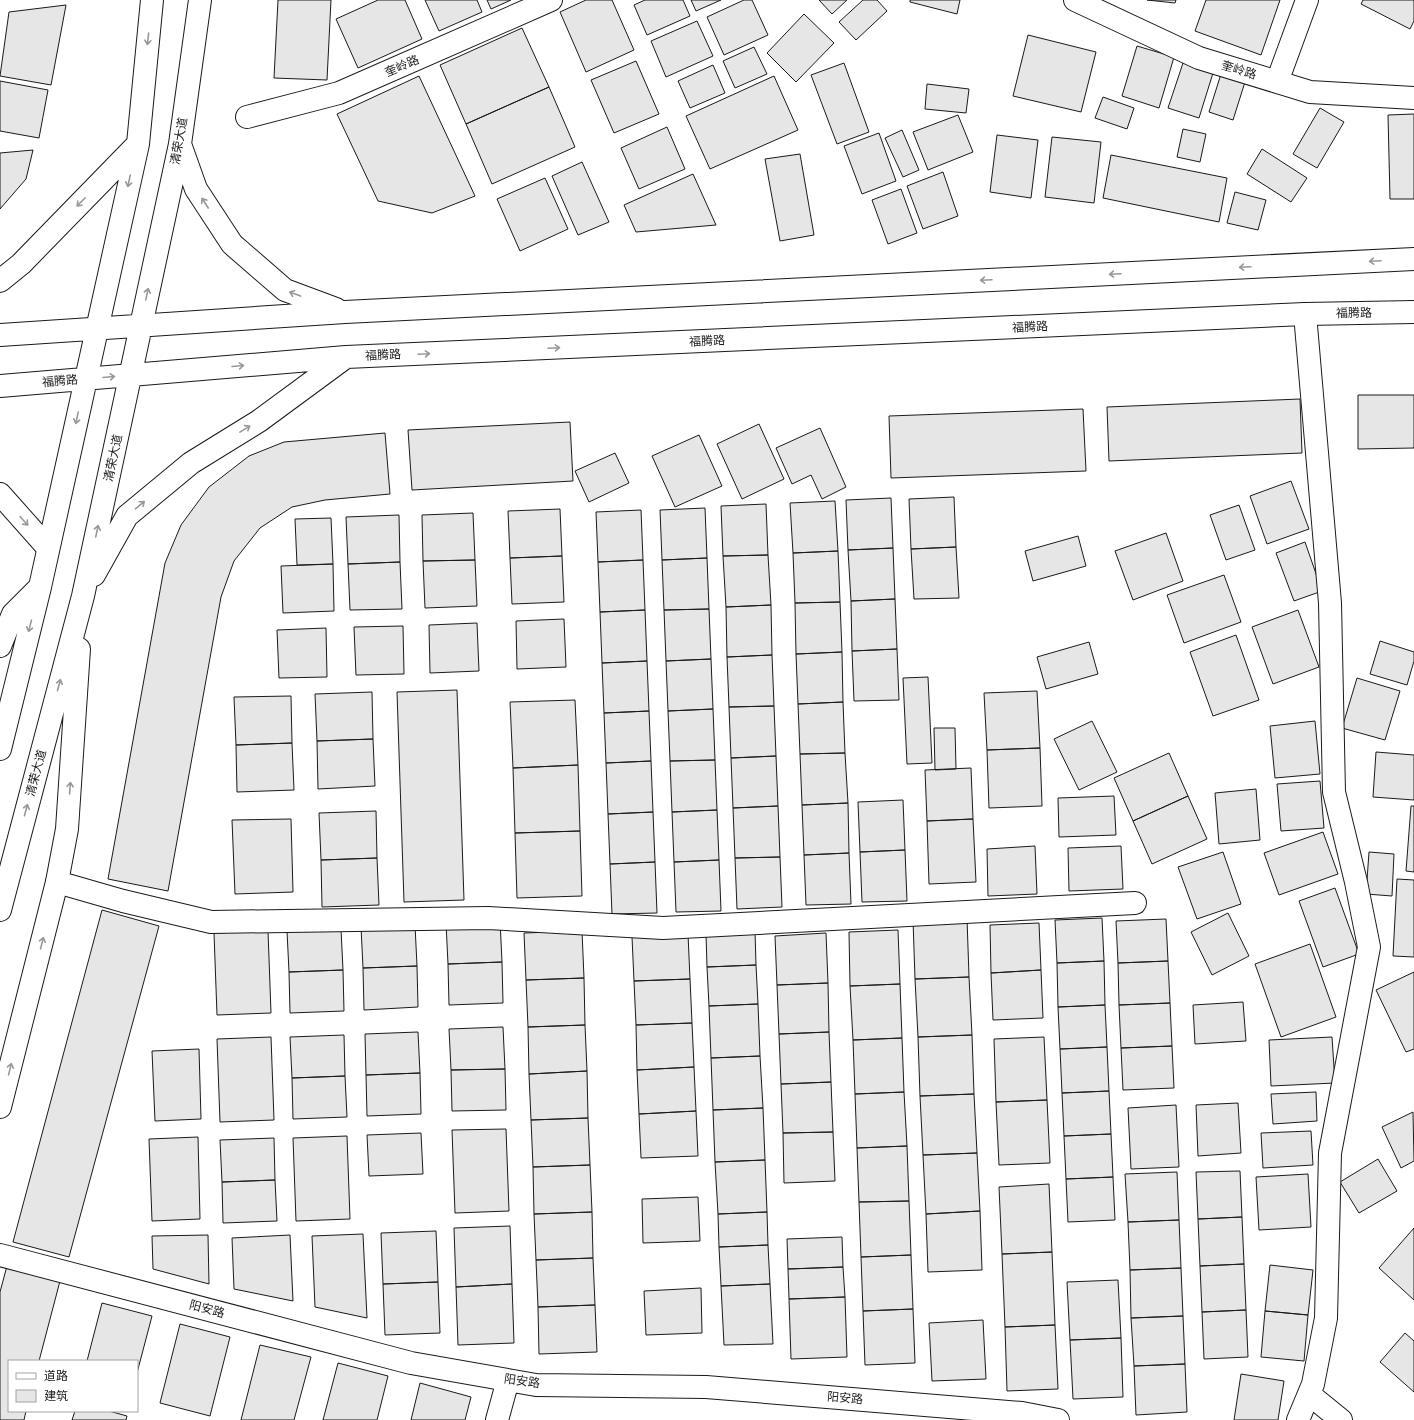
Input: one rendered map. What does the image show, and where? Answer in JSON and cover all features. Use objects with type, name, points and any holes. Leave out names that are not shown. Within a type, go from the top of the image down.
[{"type":"main road","points":[[0,749],[40,587],[138,144],[152,0]]},
{"type":"main road","name":"清荣大道","points":[[0,910],[83,596],[180,144],[200,0]]},
{"type":"main road","name":"奎岭路","points":[[247,117],[339,93],[551,0]]},
{"type":"main road","name":"奎岭路","points":[[1075,0],[1199,58],[1310,92],[1414,98]]},
{"type":"main road","points":[[1277,82],[1307,0]]},
{"type":"main road","points":[[0,281],[21,264],[138,144]]},
{"type":"main road","points":[[180,144],[196,189],[232,244],[286,290],[345,312]]},
{"type":"main road","points":[[0,334],[345,312],[1414,259]]},
{"type":"main road","name":"福腾路","points":[[0,386],[346,357],[1305,314],[1414,312]]},
{"type":"main road","points":[[1298,1420],[1313,1384],[1326,1318],[1330,1153],[1369,947],[1356,882],[1334,792],[1330,603],[1305,314]]},
{"type":"main road","points":[[0,1107],[57,882],[67,829],[83,596],[128,516],[191,463],[258,421],[346,357]]},
{"type":"main road","points":[[0,494],[48,548]]},
{"type":"main road","points":[[0,646],[13,614],[40,587]]},
{"type":"main road","points":[[57,882],[123,901],[211,922],[488,918],[663,928],[1135,903]]},
{"type":"main road","name":"阳安路","points":[[0,1255],[411,1363],[536,1385],[706,1386],[1022,1414],[1058,1420]]},
{"type":"main road","points":[[497,1420],[508,1380]]},
{"type":"main road","points":[[1309,1394],[1340,1420]]},
{"type":"building","points":[[278,0],[331,0],[327,80],[274,78]]},
{"type":"building","points":[[378,0],[405,0],[422,39],[358,68],[336,19]]},
{"type":"building","points":[[425,0],[477,0],[482,12],[439,31]]},
{"type":"building","points":[[487,0],[511,0],[491,9]]},
{"type":"building","points":[[586,0],[612,0],[634,50],[586,72],[560,12]]},
{"type":"building","points":[[645,0],[683,0],[690,16],[647,35],[634,5]]},
{"type":"building","points":[[691,0],[721,0],[696,11]]},
{"type":"building","points":[[744,0],[752,0],[768,35],[724,55],[707,17]]},
{"type":"building","points":[[819,0],[847,0],[832,14]]},
{"type":"building","points":[[863,0],[877,0],[887,11],[856,40],[839,22]]},
{"type":"building","points":[[910,0],[960,0],[957,14],[910,2]]},
{"type":"building","points":[[1147,0],[1176,0],[1175,3]]},
{"type":"building","points":[[1206,0],[1280,0],[1261,55],[1195,31]]},
{"type":"building","points":[[1363,0],[1414,0],[1414,21],[1410,29],[1361,4]]},
{"type":"building","points":[[66,5],[51,85],[0,76],[9,12]]},
{"type":"building","points":[[804,14],[834,43],[796,82],[767,53]]},
{"type":"building","points":[[697,21],[713,56],[666,77],[651,41]]},
{"type":"building","points":[[522,28],[549,87],[466,124],[440,65]]},
{"type":"building","points":[[1028,35],[1096,52],[1081,112],[1013,96]]},
{"type":"building","points":[[1137,46],[1174,57],[1159,108],[1122,96]]},
{"type":"building","points":[[754,47],[767,74],[735,88],[723,61]]},
{"type":"building","points":[[636,61],[659,114],[614,133],[591,80]]},
{"type":"building","points":[[844,63],[869,132],[837,144],[811,75]]},
{"type":"building","points":[[1183,63],[1213,73],[1199,118],[1168,108]]},
{"type":"building","points":[[713,65],[725,93],[690,108],[678,81]]},
{"type":"building","points":[[1221,74],[1245,82],[1233,120],[1209,112]]},
{"type":"building","points":[[419,76],[475,196],[432,213],[378,201],[337,114]]},
{"type":"building","points":[[774,76],[798,130],[710,169],[686,116]]},
{"type":"building","points":[[0,81],[48,90],[39,138],[0,131]]},
{"type":"building","points":[[927,84],[969,89],[966,113],[925,109]]},
{"type":"building","points":[[549,87],[575,147],[492,184],[466,124]]},
{"type":"building","points":[[1103,97],[1134,108],[1127,129],[1095,118]]},
{"type":"building","points":[[1320,108],[1344,122],[1317,168],[1293,154]]},
{"type":"building","points":[[1414,114],[1414,199],[1390,199],[1388,115]]},
{"type":"building","points":[[958,115],[973,152],[928,170],[913,132]]},
{"type":"building","points":[[667,127],[685,169],[639,189],[621,148]]},
{"type":"building","points":[[1183,129],[1206,134],[1200,162],[1177,157]]},
{"type":"building","points":[[902,130],[919,170],[903,177],[885,138]]},
{"type":"building","points":[[879,133],[896,181],[862,194],[844,146]]},
{"type":"building","points":[[997,135],[1038,140],[1031,198],[990,192]]},
{"type":"building","points":[[1052,137],[1101,142],[1094,203],[1045,197]]},
{"type":"building","points":[[1262,149],[1307,178],[1291,202],[1247,174]]},
{"type":"building","points":[[33,150],[26,179],[0,209],[0,153]]},
{"type":"building","points":[[800,154],[814,235],[780,241],[765,159]]},
{"type":"building","points":[[1111,155],[1227,178],[1219,222],[1103,198]]},
{"type":"building","points":[[582,162],[609,222],[578,235],[552,176]]},
{"type":"building","points":[[943,172],[958,216],[923,229],[907,186]]},
{"type":"building","points":[[693,174],[716,225],[636,232],[624,205]]},
{"type":"building","points":[[545,178],[568,229],[520,251],[497,199]]},
{"type":"building","points":[[901,189],[917,233],[888,244],[872,200]]},
{"type":"building","points":[[1235,192],[1266,200],[1258,230],[1227,223]]},
{"type":"building","points":[[1358,395],[1414,395],[1414,448],[1358,449]]},
{"type":"building","points":[[1300,399],[1302,453],[1109,461],[1107,407]]},
{"type":"building","points":[[1083,409],[1086,471],[891,478],[889,416]]},
{"type":"building","points":[[570,422],[573,481],[412,490],[408,430]]},
{"type":"building","points":[[759,424],[784,479],[742,499],[717,444]]},
{"type":"building","points":[[820,428],[846,487],[822,499],[811,475],[792,484],[776,448]]},
{"type":"building","points":[[385,433],[390,494],[325,500],[292,507],[260,528],[234,561],[221,597],[168,891],[108,879],[165,563],[181,525],[209,487],[249,456],[284,442]]},
{"type":"building","points":[[699,435],[722,486],[675,507],[652,456]]},
{"type":"building","points":[[615,453],[629,483],[589,502],[575,471]]},
{"type":"building","points":[[1291,481],[1309,529],[1267,544],[1250,496]]},
{"type":"building","points":[[954,497],[956,547],[911,549],[909,499]]},
{"type":"building","points":[[891,498],[893,548],[848,550],[846,500]]},
{"type":"building","points":[[835,501],[838,551],[793,553],[790,503]]},
{"type":"building","points":[[766,504],[768,555],[723,556],[721,506]]},
{"type":"building","points":[[1239,505],[1255,550],[1226,560],[1210,515]]},
{"type":"building","points":[[705,508],[707,558],[662,560],[660,510]]},
{"type":"building","points":[[560,509],[562,556],[510,558],[508,511]]},
{"type":"building","points":[[641,510],[643,560],[598,562],[596,512]]},
{"type":"building","points":[[473,513],[475,560],[423,561],[422,515]]},
{"type":"building","points":[[399,515],[400,562],[348,564],[346,517]]},
{"type":"building","points":[[331,518],[333,564],[297,565],[295,519]]},
{"type":"building","points":[[1166,533],[1183,581],[1133,600],[1115,551]]},
{"type":"building","points":[[1078,536],[1086,566],[1033,581],[1025,551]]},
{"type":"building","points":[[1305,542],[1322,591],[1294,601],[1276,553]]},
{"type":"building","points":[[956,547],[959,598],[914,599],[911,549]]},
{"type":"building","points":[[893,548],[895,599],[851,601],[848,550]]},
{"type":"building","points":[[838,551],[840,602],[795,603],[793,553]]},
{"type":"building","points":[[768,555],[771,605],[726,607],[723,556]]},
{"type":"building","points":[[562,556],[564,602],[512,604],[510,558]]},
{"type":"building","points":[[707,558],[709,609],[664,610],[662,560]]},
{"type":"building","points":[[475,560],[477,606],[425,608],[423,561]]},
{"type":"building","points":[[643,560],[645,610],[600,612],[598,562]]},
{"type":"building","points":[[400,562],[402,609],[350,610],[348,564]]},
{"type":"building","points":[[333,564],[334,611],[283,613],[281,566]]},
{"type":"building","points":[[1224,575],[1241,622],[1184,643],[1167,595]]},
{"type":"building","points":[[895,599],[897,649],[852,651],[851,601]]},
{"type":"building","points":[[840,602],[842,652],[796,654],[795,603]]},
{"type":"building","points":[[771,605],[772,655],[727,657],[726,607]]},
{"type":"building","points":[[709,609],[711,659],[666,661],[664,610]]},
{"type":"building","points":[[645,610],[647,661],[602,663],[600,612]]},
{"type":"building","points":[[1298,610],[1319,667],[1273,684],[1252,627]]},
{"type":"building","points":[[564,619],[566,667],[517,669],[516,621]]},
{"type":"building","points":[[477,623],[479,671],[430,673],[429,625]]},
{"type":"building","points":[[403,626],[404,674],[356,675],[354,627]]},
{"type":"building","points":[[326,628],[327,677],[279,678],[277,630]]},
{"type":"building","points":[[1236,635],[1259,700],[1213,716],[1190,652]]},
{"type":"building","points":[[1380,641],[1414,652],[1414,661],[1407,685],[1370,674]]},
{"type":"building","points":[[1089,642],[1098,674],[1046,689],[1037,657]]},
{"type":"building","points":[[897,649],[899,700],[854,701],[852,651]]},
{"type":"building","points":[[842,652],[843,702],[798,704],[796,654]]},
{"type":"building","points":[[772,655],[774,706],[729,707],[727,657]]},
{"type":"building","points":[[711,659],[713,709],[668,711],[666,661]]},
{"type":"building","points":[[647,661],[649,711],[604,713],[602,663]]},
{"type":"building","points":[[928,677],[932,763],[907,764],[903,678]]},
{"type":"building","points":[[1357,678],[1400,691],[1385,740],[1342,728]]},
{"type":"building","points":[[457,690],[464,900],[404,902],[397,692]]},
{"type":"building","points":[[1037,691],[1040,748],[987,750],[984,693]]},
{"type":"building","points":[[372,692],[373,739],[317,741],[315,694]]},
{"type":"building","points":[[291,696],[292,743],[236,745],[234,697]]},
{"type":"building","points":[[575,700],[578,765],[513,768],[510,702]]},
{"type":"building","points":[[843,702],[845,753],[800,754],[798,704]]},
{"type":"building","points":[[774,706],[776,756],[731,758],[729,707]]},
{"type":"building","points":[[713,709],[715,760],[670,761],[668,711]]},
{"type":"building","points":[[649,711],[651,761],[606,763],[604,713]]},
{"type":"building","points":[[1092,721],[1117,772],[1079,790],[1054,739]]},
{"type":"building","points":[[1315,721],[1320,774],[1275,778],[1270,726]]},
{"type":"building","points":[[934,728],[955,728],[956,769],[935,770]]},
{"type":"building","points":[[373,739],[375,786],[318,789],[317,741]]},
{"type":"building","points":[[292,743],[294,790],[237,792],[236,745]]},
{"type":"building","points":[[1040,748],[1042,806],[989,808],[987,750]]},
{"type":"building","points":[[1376,752],[1414,755],[1414,800],[1373,797]]},
{"type":"building","points":[[845,753],[848,803],[802,805],[800,754]]},
{"type":"building","points":[[1169,753],[1188,796],[1133,821],[1114,778]]},
{"type":"building","points":[[776,756],[778,806],[733,808],[731,758]]},
{"type":"building","points":[[715,760],[717,810],[672,812],[670,761]]},
{"type":"building","points":[[651,761],[653,812],[608,814],[606,763]]},
{"type":"building","points":[[578,765],[580,831],[515,833],[513,768]]},
{"type":"building","points":[[971,768],[973,819],[927,821],[925,770]]},
{"type":"building","points":[[1320,781],[1324,828],[1281,831],[1277,784]]},
{"type":"building","points":[[1256,789],[1260,840],[1219,844],[1215,793]]},
{"type":"building","points":[[1114,796],[1116,835],[1059,837],[1058,798]]},
{"type":"building","points":[[1188,796],[1207,839],[1152,864],[1133,821]]},
{"type":"building","points":[[903,800],[905,850],[860,852],[858,802]]},
{"type":"building","points":[[848,803],[849,853],[804,855],[802,805]]},
{"type":"building","points":[[778,806],[780,857],[735,858],[733,808]]},
{"type":"building","points":[[1411,806],[1414,806],[1414,872],[1406,871]]},
{"type":"building","points":[[717,810],[719,860],[674,862],[672,812]]},
{"type":"building","points":[[376,811],[377,858],[321,860],[319,813]]},
{"type":"building","points":[[653,812],[655,862],[610,864],[608,814]]},
{"type":"building","points":[[291,819],[293,892],[235,894],[232,820]]},
{"type":"building","points":[[973,819],[976,882],[929,884],[927,821]]},
{"type":"building","points":[[580,831],[582,896],[517,898],[515,833]]},
{"type":"building","points":[[1323,832],[1338,874],[1279,895],[1264,853]]},
{"type":"building","points":[[1035,846],[1037,894],[988,896],[987,849]]},
{"type":"building","points":[[1121,846],[1123,889],[1069,891],[1068,848]]},
{"type":"building","points":[[905,850],[907,901],[862,902],[860,852]]},
{"type":"building","points":[[1223,852],[1241,904],[1197,919],[1178,867]]},
{"type":"building","points":[[1369,852],[1394,854],[1392,896],[1366,894]]},
{"type":"building","points":[[849,853],[851,904],[806,905],[804,855]]},
{"type":"building","points":[[780,857],[782,907],[737,909],[735,858]]},
{"type":"building","points":[[377,858],[379,905],[322,907],[321,860]]},
{"type":"building","points":[[719,860],[721,911],[676,912],[674,862]]},
{"type":"building","points":[[655,862],[657,913],[612,914],[610,864]]},
{"type":"building","points":[[1397,879],[1414,880],[1414,957],[1393,956]]},
{"type":"building","points":[[1335,888],[1359,954],[1323,967],[1299,901]]},
{"type":"building","points":[[102,910],[159,926],[69,1257],[13,1242]]},
{"type":"building","points":[[1228,913],[1249,956],[1212,975],[1191,932]]},
{"type":"building","points":[[967,918],[969,977],[915,979],[913,920]]},
{"type":"building","points":[[1102,918],[1104,961],[1057,963],[1055,920]]},
{"type":"building","points":[[1166,919],[1168,961],[1118,963],[1116,921]]},
{"type":"building","points":[[500,920],[502,962],[448,964],[446,923]]},
{"type":"building","points":[[1039,923],[1041,970],[991,973],[990,925]]},
{"type":"building","points":[[415,925],[417,966],[363,968],[361,927]]},
{"type":"building","points":[[341,929],[343,970],[289,972],[287,931]]},
{"type":"building","points":[[898,930],[900,984],[850,986],[849,932]]},
{"type":"building","points":[[268,931],[271,1013],[217,1015],[214,933]]},
{"type":"building","points":[[582,931],[584,978],[526,980],[524,933]]},
{"type":"building","points":[[755,931],[756,965],[707,967],[706,934]]},
{"type":"building","points":[[826,933],[828,983],[777,985],[775,936]]},
{"type":"building","points":[[688,934],[690,979],[634,981],[632,937]]},
{"type":"building","points":[[1310,944],[1336,1017],[1281,1037],[1255,964]]},
{"type":"building","points":[[1104,961],[1105,1005],[1058,1007],[1057,963]]},
{"type":"building","points":[[1168,961],[1170,1003],[1119,1005],[1118,963]]},
{"type":"building","points":[[502,962],[503,1003],[449,1005],[448,964]]},
{"type":"building","points":[[756,965],[758,1004],[709,1006],[707,967]]},
{"type":"building","points":[[417,966],[418,1007],[364,1010],[363,968]]},
{"type":"building","points":[[343,970],[344,1011],[290,1013],[289,972]]},
{"type":"building","points":[[1041,970],[1043,1018],[993,1020],[991,973]]},
{"type":"building","points":[[1414,972],[1414,1049],[1406,1052],[1376,990]]},
{"type":"building","points":[[969,977],[972,1035],[918,1037],[915,979]]},
{"type":"building","points":[[584,978],[585,1025],[528,1027],[526,980]]},
{"type":"building","points":[[690,979],[692,1023],[636,1025],[634,981]]},
{"type":"building","points":[[828,983],[829,1032],[779,1034],[777,985]]},
{"type":"building","points":[[900,984],[902,1038],[853,1040],[850,986]]},
{"type":"building","points":[[1243,1002],[1246,1041],[1195,1044],[1193,1005]]},
{"type":"building","points":[[1170,1003],[1172,1046],[1121,1048],[1119,1005]]},
{"type":"building","points":[[758,1004],[760,1056],[711,1058],[709,1006]]},
{"type":"building","points":[[1105,1005],[1107,1047],[1060,1049],[1058,1007]]},
{"type":"building","points":[[692,1023],[694,1067],[637,1070],[636,1025]]},
{"type":"building","points":[[585,1025],[587,1071],[529,1074],[528,1027]]},
{"type":"building","points":[[503,1027],[505,1069],[451,1070],[449,1029]]},
{"type":"building","points":[[418,1032],[420,1073],[366,1075],[365,1034]]},
{"type":"building","points":[[829,1032],[831,1082],[781,1084],[779,1034]]},
{"type":"building","points":[[344,1035],[345,1076],[292,1078],[290,1037]]},
{"type":"building","points":[[972,1035],[974,1094],[920,1096],[918,1037]]},
{"type":"building","points":[[271,1037],[274,1120],[220,1122],[217,1039]]},
{"type":"building","points":[[1044,1037],[1047,1100],[996,1102],[994,1039]]},
{"type":"building","points":[[1332,1037],[1335,1083],[1271,1086],[1269,1040]]},
{"type":"building","points":[[902,1038],[904,1092],[855,1094],[853,1040]]},
{"type":"building","points":[[1172,1046],[1174,1088],[1123,1090],[1121,1048]]},
{"type":"building","points":[[1107,1047],[1109,1091],[1062,1093],[1060,1049]]},
{"type":"building","points":[[199,1049],[201,1119],[155,1121],[152,1051]]},
{"type":"building","points":[[760,1056],[763,1108],[713,1110],[711,1058]]},
{"type":"building","points":[[694,1067],[696,1111],[639,1114],[637,1070]]},
{"type":"building","points":[[505,1069],[506,1110],[452,1111],[451,1070]]},
{"type":"building","points":[[587,1071],[588,1118],[531,1120],[529,1074]]},
{"type":"building","points":[[420,1073],[421,1114],[367,1116],[366,1075]]},
{"type":"building","points":[[345,1076],[347,1117],[293,1119],[292,1078]]},
{"type":"building","points":[[831,1082],[833,1132],[783,1133],[781,1084]]},
{"type":"building","points":[[1109,1091],[1111,1134],[1064,1136],[1062,1093]]},
{"type":"building","points":[[904,1092],[907,1146],[857,1148],[855,1094]]},
{"type":"building","points":[[1316,1092],[1317,1121],[1273,1124],[1271,1094]]},
{"type":"building","points":[[974,1094],[977,1153],[923,1155],[920,1096]]},
{"type":"building","points":[[1047,1100],[1050,1163],[999,1165],[996,1102]]},
{"type":"building","points":[[1238,1103],[1241,1153],[1198,1156],[1196,1105]]},
{"type":"building","points":[[1176,1105],[1179,1167],[1131,1169],[1128,1108]]},
{"type":"building","points":[[763,1108],[765,1160],[715,1162],[713,1110]]},
{"type":"building","points":[[696,1111],[698,1156],[641,1158],[639,1114]]},
{"type":"building","points":[[1413,1112],[1414,1161],[1401,1168],[1382,1127]]},
{"type":"building","points":[[588,1118],[590,1165],[533,1167],[531,1120]]},
{"type":"building","points":[[506,1129],[509,1211],[455,1213],[452,1130]]},
{"type":"building","points":[[1311,1131],[1313,1165],[1263,1168],[1261,1133]]},
{"type":"building","points":[[833,1132],[835,1181],[784,1183],[783,1133]]},
{"type":"building","points":[[421,1133],[423,1174],[369,1176],[367,1135]]},
{"type":"building","points":[[1111,1134],[1113,1177],[1066,1179],[1064,1136]]},
{"type":"building","points":[[347,1136],[350,1219],[296,1221],[293,1138]]},
{"type":"building","points":[[198,1137],[200,1219],[152,1221],[149,1139]]},
{"type":"building","points":[[274,1138],[275,1180],[222,1182],[220,1140]]},
{"type":"building","points":[[907,1146],[909,1201],[859,1202],[857,1148]]},
{"type":"building","points":[[977,1153],[980,1211],[926,1214],[923,1155]]},
{"type":"building","points":[[1378,1159],[1397,1191],[1359,1213],[1340,1182]]},
{"type":"building","points":[[765,1160],[767,1212],[718,1214],[715,1162]]},
{"type":"building","points":[[590,1165],[592,1212],[534,1214],[533,1167]]},
{"type":"building","points":[[1240,1171],[1242,1217],[1198,1219],[1196,1172]]},
{"type":"building","points":[[1177,1172],[1179,1220],[1128,1222],[1125,1174]]},
{"type":"building","points":[[1308,1174],[1311,1227],[1259,1230],[1256,1177]]},
{"type":"building","points":[[1113,1177],[1115,1220],[1068,1222],[1066,1179]]},
{"type":"building","points":[[275,1180],[277,1221],[223,1223],[222,1182]]},
{"type":"building","points":[[1049,1184],[1052,1252],[1002,1254],[999,1187]]},
{"type":"building","points":[[698,1197],[700,1241],[643,1243],[642,1199]]},
{"type":"building","points":[[909,1201],[911,1255],[861,1257],[859,1202]]},
{"type":"building","points":[[980,1211],[982,1270],[928,1272],[926,1214]]},
{"type":"building","points":[[592,1212],[593,1258],[536,1260],[534,1214]]},
{"type":"building","points":[[767,1212],[768,1245],[719,1247],[718,1214]]},
{"type":"building","points":[[1242,1217],[1244,1264],[1200,1266],[1198,1219]]},
{"type":"building","points":[[1179,1220],[1181,1268],[1130,1270],[1128,1222]]},
{"type":"building","points":[[510,1226],[512,1284],[456,1287],[454,1228]]},
{"type":"building","points":[[1414,1228],[1414,1300],[1379,1268]]},
{"type":"building","points":[[436,1231],[438,1282],[383,1284],[381,1233]]},
{"type":"building","points":[[363,1234],[367,1318],[315,1307],[312,1236]]},
{"type":"building","points":[[208,1235],[209,1284],[153,1269],[152,1236]]},
{"type":"building","points":[[290,1235],[293,1301],[234,1289],[232,1238]]},
{"type":"building","points":[[842,1237],[843,1267],[788,1269],[787,1239]]},
{"type":"building","points":[[768,1245],[770,1284],[721,1286],[719,1247]]},
{"type":"building","points":[[1052,1252],[1055,1325],[1005,1327],[1002,1254]]},
{"type":"building","points":[[911,1255],[913,1309],[863,1311],[861,1257]]},
{"type":"building","points":[[593,1258],[595,1305],[538,1307],[536,1260]]},
{"type":"building","points":[[1244,1264],[1246,1310],[1202,1312],[1200,1266]]},
{"type":"building","points":[[1270,1265],[1313,1270],[1308,1315],[1265,1311]]},
{"type":"building","points":[[7,1266],[60,1281],[39,1360],[8,1360],[8,1412],[26,1412],[24,1420],[0,1420],[0,1292]]},
{"type":"building","points":[[843,1267],[845,1297],[789,1299],[788,1269]]},
{"type":"building","points":[[1181,1268],[1183,1316],[1131,1318],[1130,1270]]},
{"type":"building","points":[[1118,1280],[1121,1338],[1070,1340],[1067,1282]]},
{"type":"building","points":[[438,1282],[440,1333],[385,1335],[383,1284]]},
{"type":"building","points":[[512,1284],[514,1343],[458,1345],[456,1287]]},
{"type":"building","points":[[770,1284],[773,1344],[724,1345],[721,1286]]},
{"type":"building","points":[[701,1288],[702,1333],[646,1335],[644,1291]]},
{"type":"building","points":[[845,1297],[847,1357],[791,1359],[789,1299]]},
{"type":"building","points":[[102,1303],[152,1316],[138,1369],[138,1360],[87,1360]]},
{"type":"building","points":[[595,1305],[597,1352],[539,1354],[538,1307]]},
{"type":"building","points":[[913,1309],[915,1363],[865,1365],[863,1311]]},
{"type":"building","points":[[1246,1310],[1248,1357],[1204,1359],[1202,1312]]},
{"type":"building","points":[[1265,1311],[1308,1315],[1304,1361],[1261,1357]]},
{"type":"building","points":[[1183,1316],[1185,1364],[1134,1366],[1131,1318]]},
{"type":"building","points":[[983,1320],[986,1379],[932,1381],[929,1323]]},
{"type":"building","points":[[180,1324],[230,1337],[210,1416],[160,1403]]},
{"type":"building","points":[[1055,1325],[1058,1389],[1007,1391],[1005,1327]]},
{"type":"building","points":[[1405,1333],[1414,1341],[1414,1392],[1380,1362]]},
{"type":"building","points":[[1121,1338],[1123,1397],[1073,1399],[1070,1340]]},
{"type":"building","points":[[260,1345],[311,1357],[294,1420],[241,1420]]},
{"type":"building","points":[[338,1363],[388,1376],[377,1420],[323,1420]]},
{"type":"building","points":[[1185,1364],[1187,1412],[1136,1415],[1134,1366]]},
{"type":"building","points":[[1241,1374],[1284,1381],[1278,1420],[1234,1420]]},
{"type":"building","points":[[420,1383],[471,1397],[465,1420],[411,1420]]},
{"type":"building","points":[[75,1412],[113,1412],[127,1416],[126,1420],[72,1420]]}]
